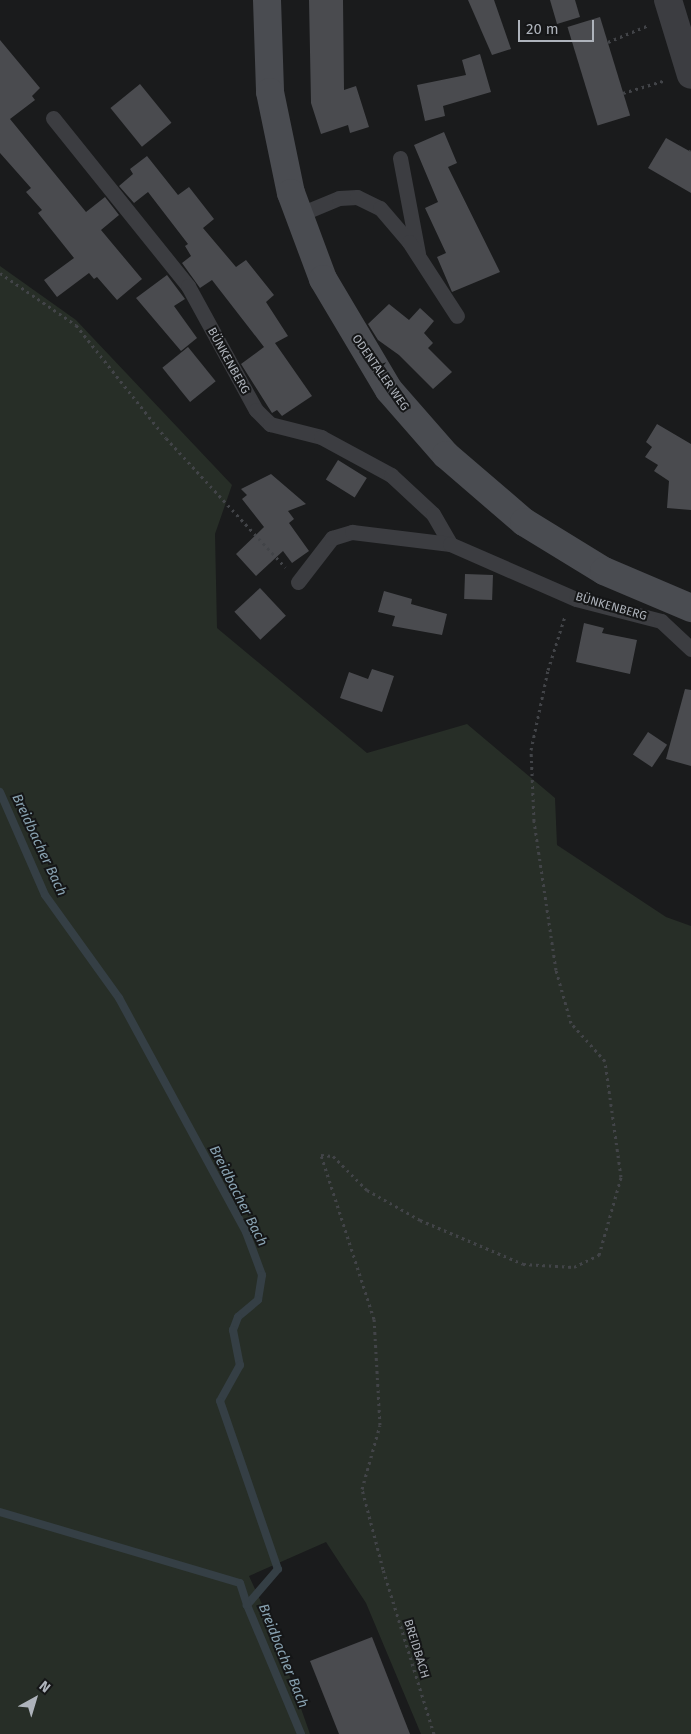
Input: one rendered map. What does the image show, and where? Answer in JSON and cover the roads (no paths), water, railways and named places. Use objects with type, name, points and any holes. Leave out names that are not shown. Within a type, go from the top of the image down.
[{"type":"main road","name":"ODENTALER WEG","points":[[266,0],[274,122],[298,215],[322,279],[362,350],[400,406],[446,455],[483,490],[553,541],[674,610]]},
{"type":"street","points":[[671,8],[691,74]]},
{"type":"lane","name":"BÜNKENBERG","points":[[53,118],[188,286],[256,410],[270,424],[321,437],[391,475],[433,514],[450,544]]},
{"type":"lane","points":[[400,158],[419,257]]},
{"type":"lane","points":[[298,215],[339,198],[357,197],[380,208],[419,257],[457,316]]},
{"type":"lane","name":"BÜNKENBERG","points":[[298,582],[332,538],[352,532],[450,544],[576,599],[674,610],[691,648]]},
{"type":"waterway","name":"Breidbacher Bach","points":[[0,792],[45,895],[119,998],[246,1232],[262,1275],[258,1300],[238,1317],[233,1330],[240,1365],[220,1401],[278,1569],[247,1605],[301,1734]]},
{"type":"waterway","points":[[0,1512],[240,1583],[247,1605]]}]
